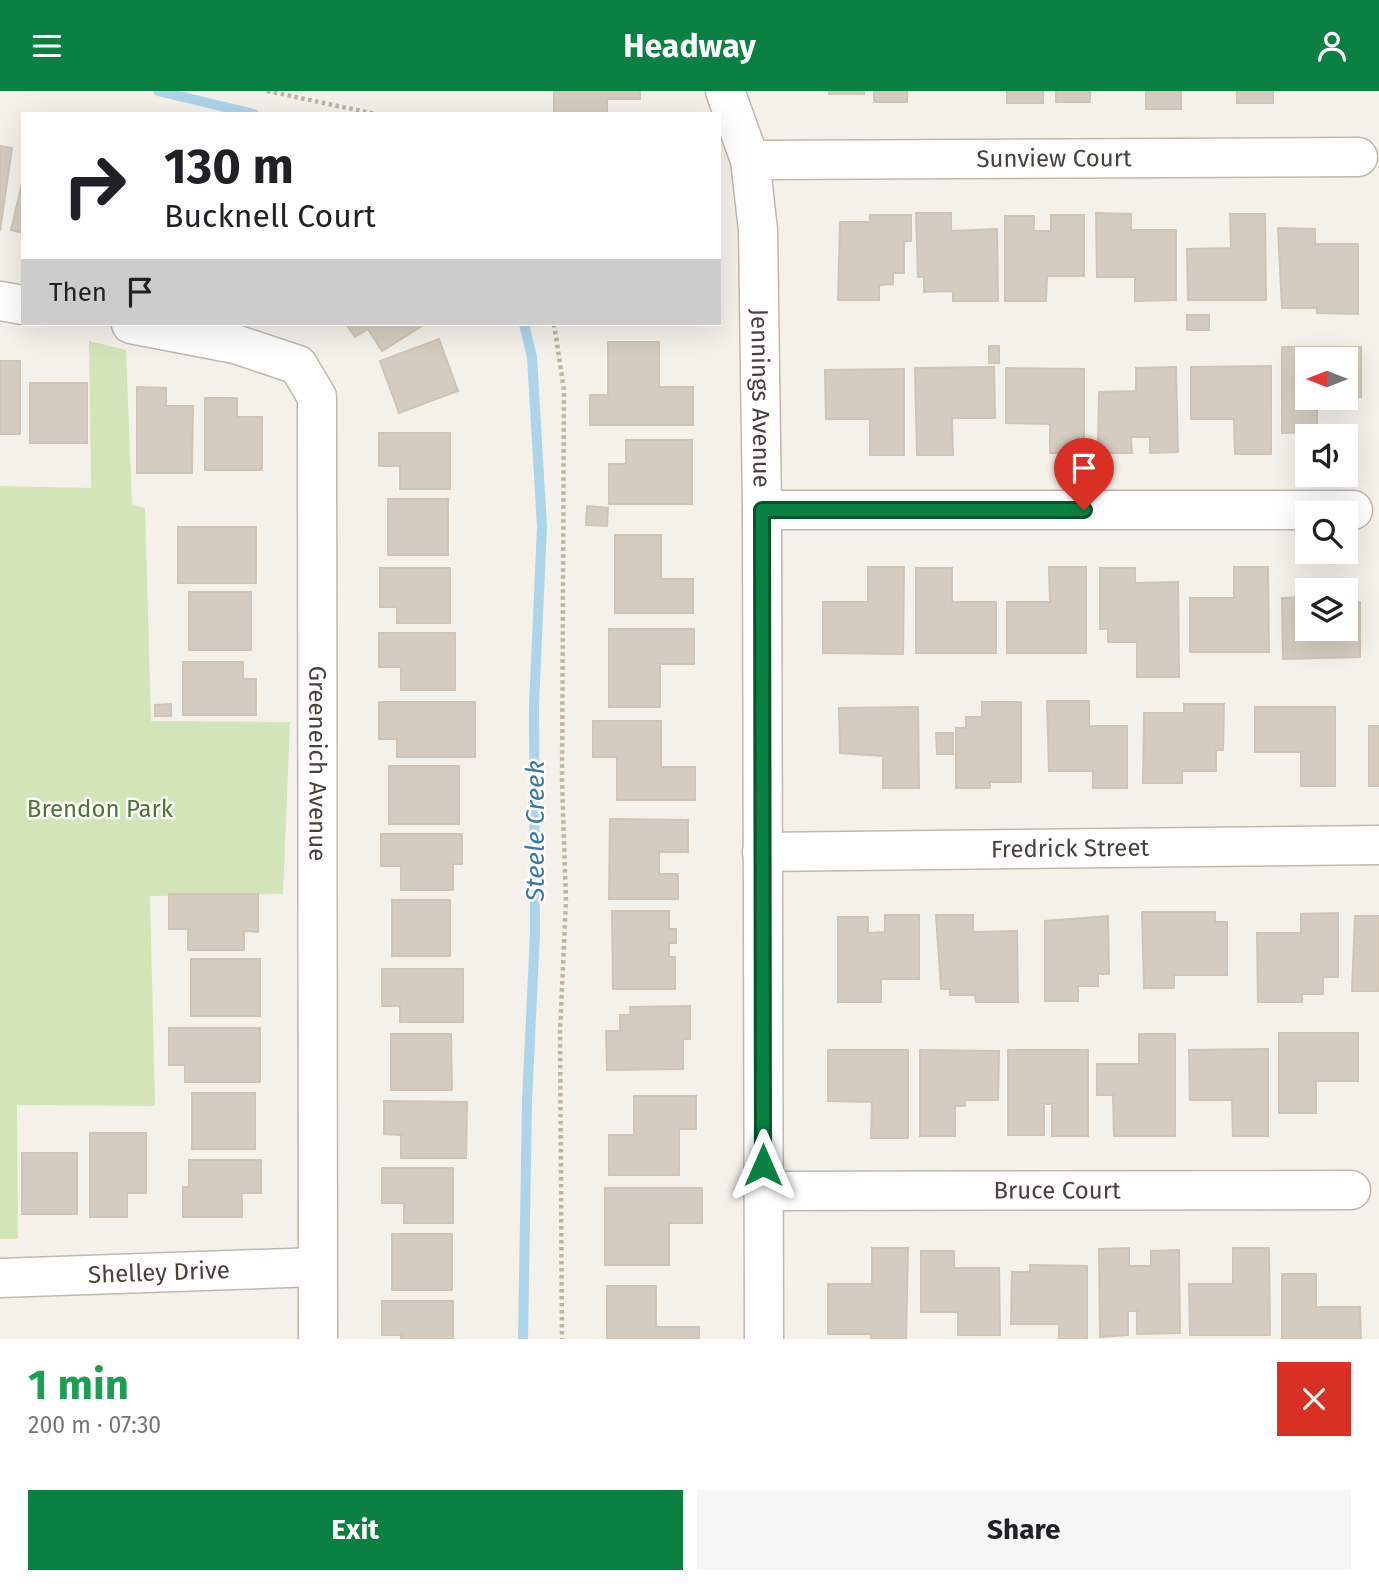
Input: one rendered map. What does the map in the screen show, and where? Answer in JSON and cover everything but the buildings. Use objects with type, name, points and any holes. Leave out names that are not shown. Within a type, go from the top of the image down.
[{"type":"street","name":"Jennings Avenue","points":[[725,91],[750,160],[758,230],[762,510],[764,1339]]},
{"type":"street","name":"Sunview Court","points":[[750,160],[1358,157]]},
{"type":"street","points":[[0,301],[21,305]]},
{"type":"street","name":"Greeneich Avenue","points":[[141,326],[235,344],[298,365],[317,397],[318,1339]]},
{"type":"street","points":[[762,510],[1295,510]]},
{"type":"street","name":"Fredrick Street","points":[[762,852],[1379,845]]},
{"type":"street","name":"Bruce Court","points":[[763,1191],[1351,1190]]},
{"type":"street","name":"Shelley Drive","points":[[0,1279],[317,1267]]},
{"type":"path","points":[[267,91],[367,112]]},
{"type":"path","points":[[554,326],[564,390],[562,781],[566,901],[560,1032],[562,1339]]},
{"type":"green space","name":"Brendon Park","points":[[89,341],[126,350],[132,505],[145,508],[151,721],[290,722],[283,894],[150,896],[155,1106],[17,1105],[18,1239],[0,1239],[0,486],[91,488]]},
{"type":"waterway","name":"Steele Creek","points":[[158,91],[246,112]]},
{"type":"waterway","name":"Steele Creek","points":[[523,1339],[527,1101],[535,933],[534,705],[542,527],[532,357],[524,326]]},
{"type":"route","points":[[763,1165],[762,510],[1084,510]]}]
